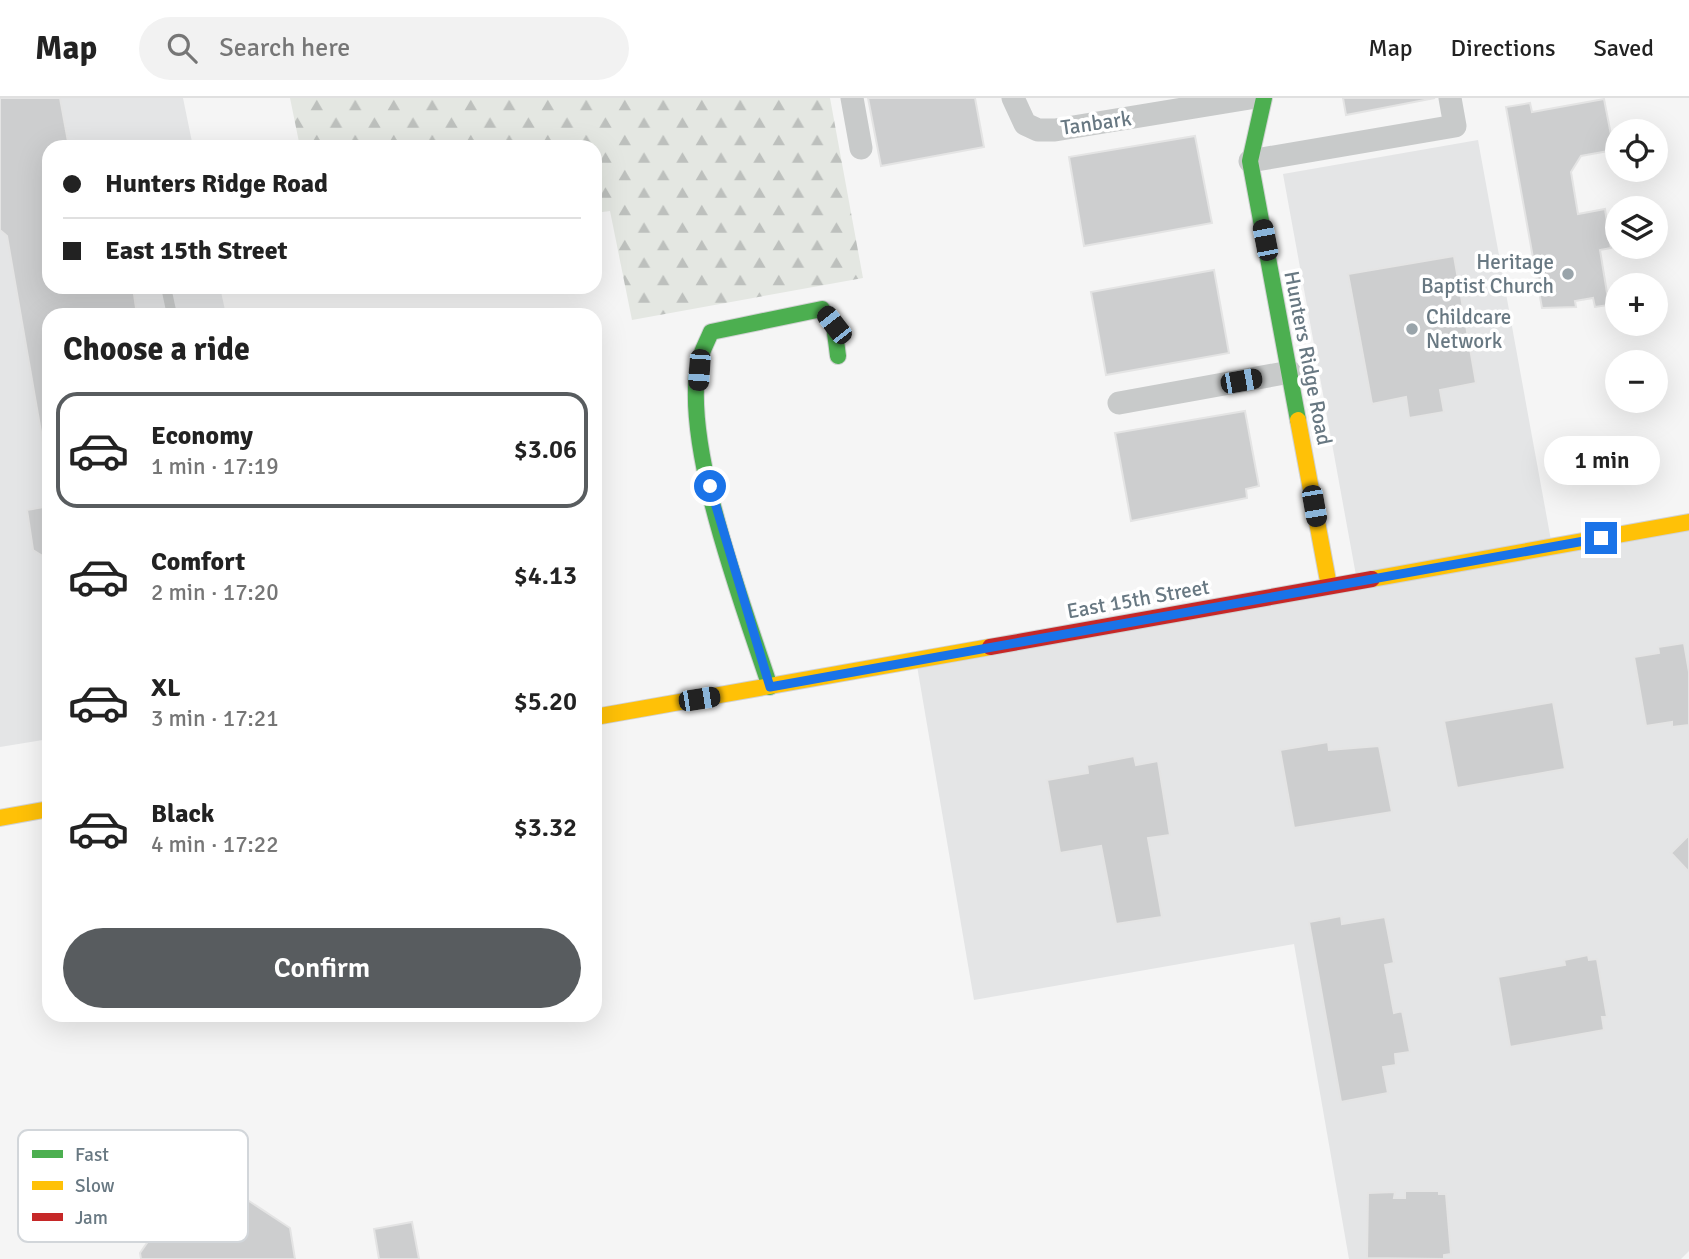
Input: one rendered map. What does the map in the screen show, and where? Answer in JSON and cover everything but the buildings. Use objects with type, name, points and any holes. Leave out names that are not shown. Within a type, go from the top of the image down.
[{"type":"main road","name":"Hunters Ridge Road","points":[[1264,98],[1250,161],[1329,586]]},
{"type":"main road","points":[[770,687],[715,509],[696,419],[701,345],[711,332],[822,309],[834,325],[838,356]]},
{"type":"main road","name":"East 15th Street","points":[[602,716],[1689,522]]},
{"type":"main road","points":[[0,818],[42,810]]},
{"type":"street","points":[[852,98],[861,148]]},
{"type":"street","name":"Tanbark","points":[[1013,98],[1025,124],[1038,130],[1072,129],[1250,98]]},
{"type":"street","points":[[1250,161],[1455,126],[1450,98]]},
{"type":"street","points":[[1119,403],[1290,372]]},
{"type":"shaded area","points":[[0,98],[183,98],[192,140],[42,140],[42,294],[222,294],[224,308],[42,308],[42,740],[0,747]]},
{"type":"shaded area","points":[[1478,140],[1552,546],[1689,522],[1689,1251],[1681,1259],[1349,1259],[1294,944],[974,1000],[916,660],[1357,581],[1283,174]]},
{"type":"green space","points":[[290,98],[830,98],[863,278],[632,320],[610,211],[602,212],[602,140],[299,140]]},
{"type":"traffic: fast","points":[[1264,98],[1250,161],[1298,420]]},
{"type":"traffic: fast","points":[[770,687],[731,570],[707,479],[699,436],[696,396],[699,362],[711,332],[822,309],[834,325],[838,356]]},
{"type":"traffic: slow","points":[[1298,420],[1329,586]]},
{"type":"traffic: slow","points":[[1372,579],[1689,522]]},
{"type":"traffic: slow","points":[[602,716],[990,647]]},
{"type":"traffic: slow","points":[[0,818],[42,810]]},
{"type":"traffic: jam","points":[[990,647],[1372,579]]},
{"type":"place","name":"Heritage Baptist Church","points":[[1568,274]]},
{"type":"place","name":"Childcare Network","points":[[1412,329]]},
{"type":"route","points":[[710,486],[770,687],[1601,538]]}]
